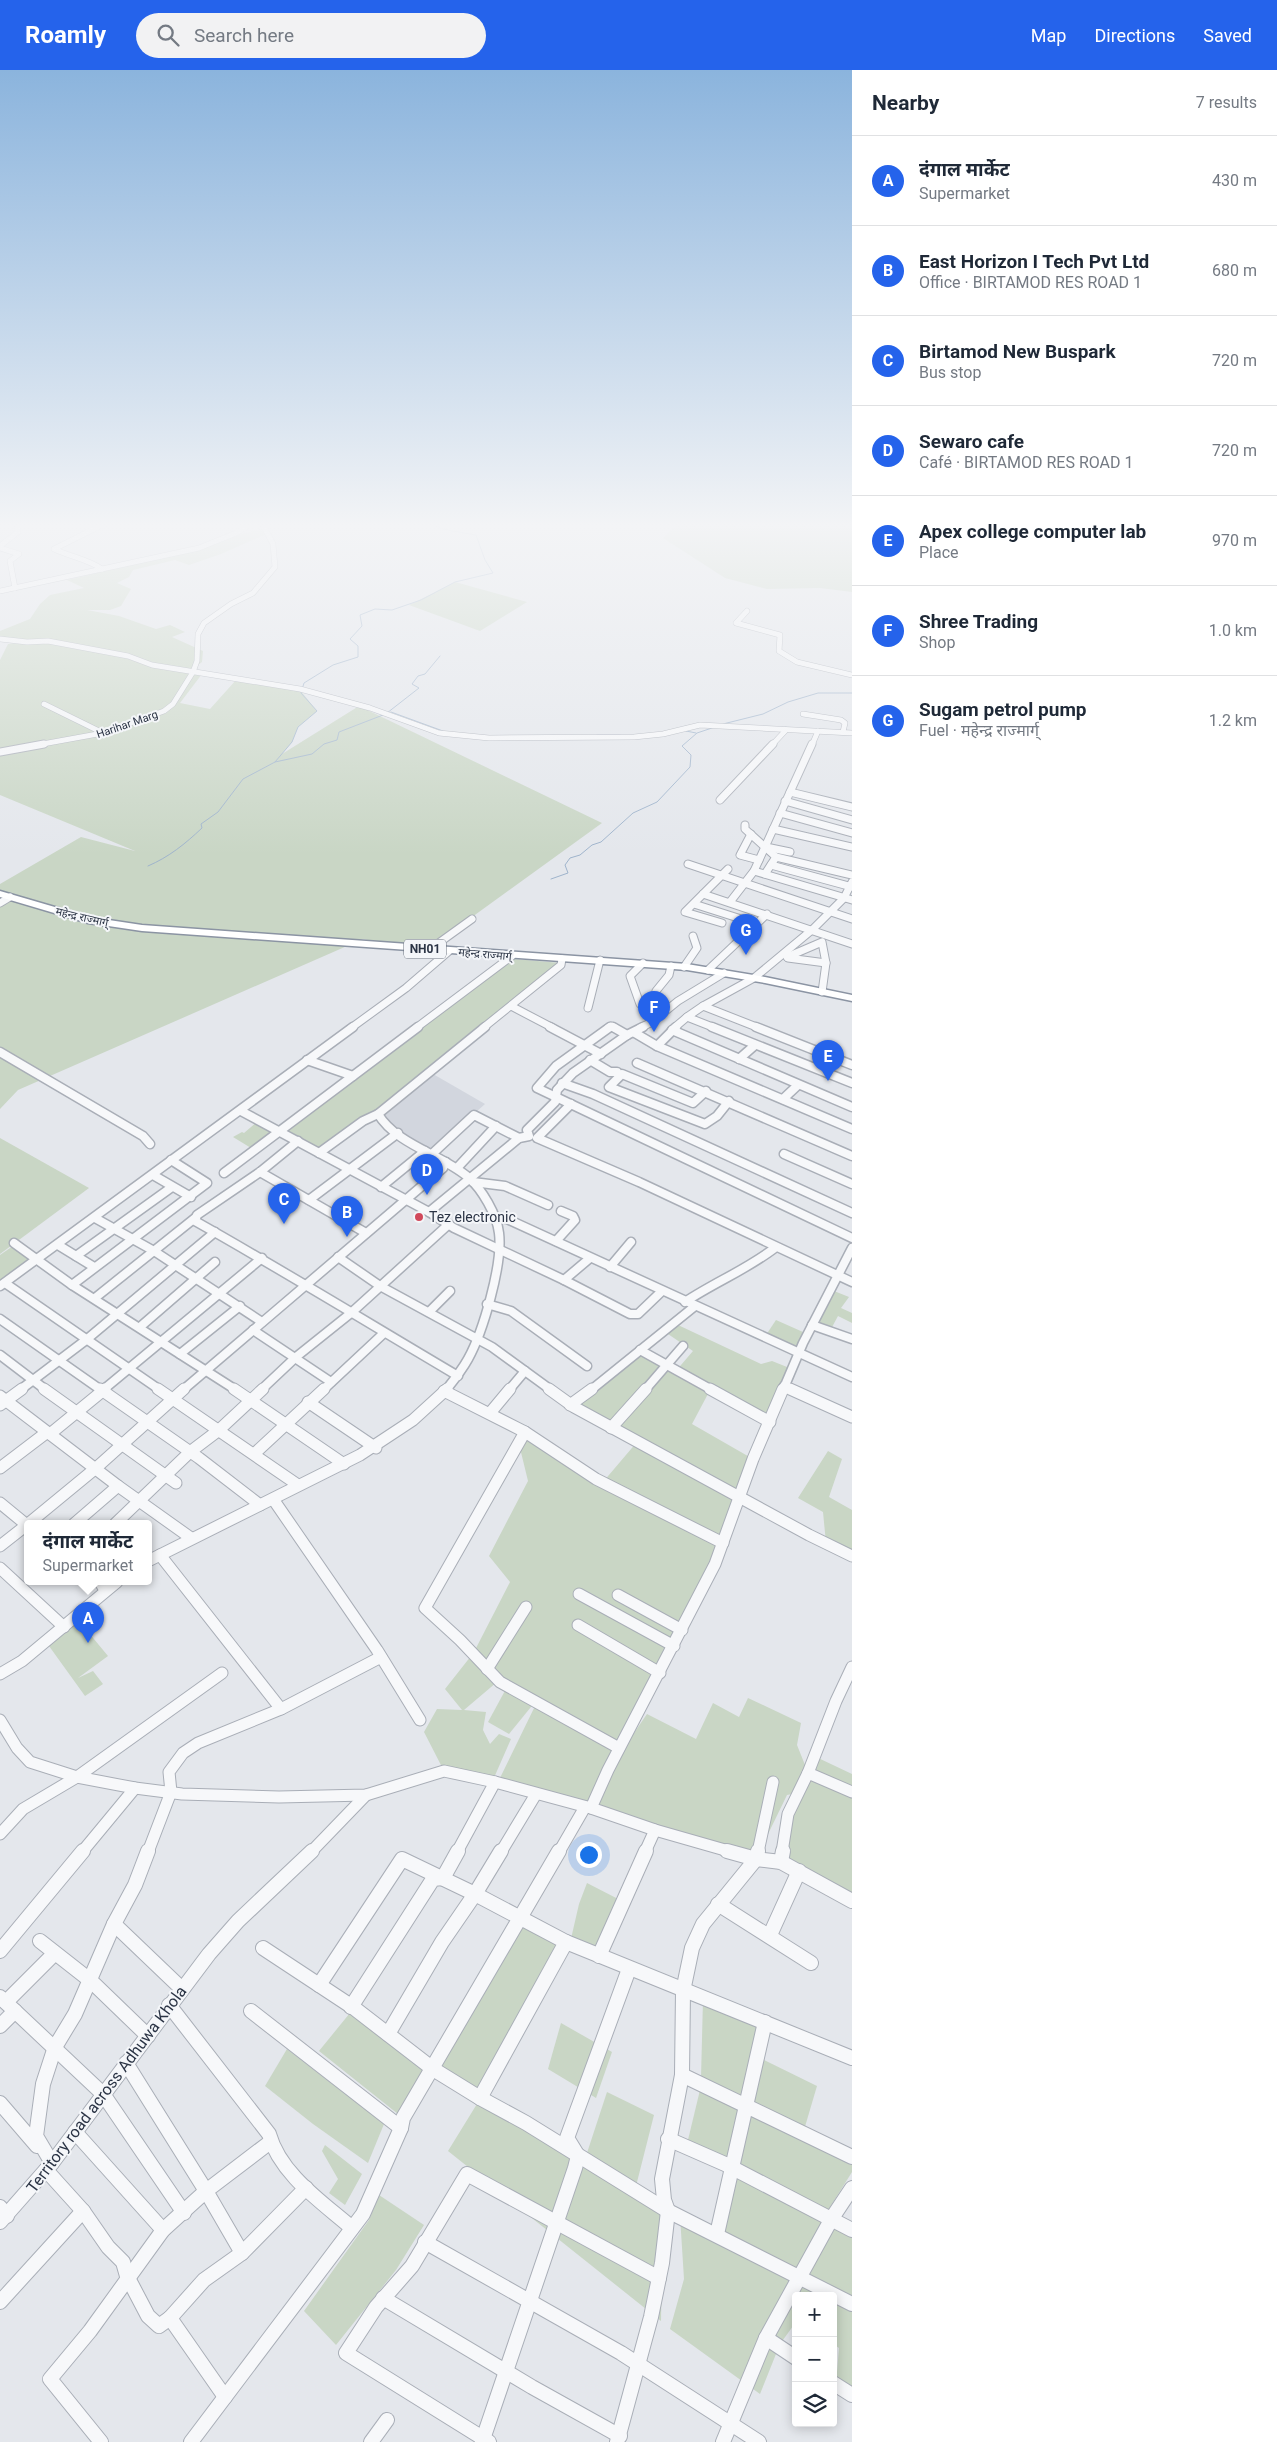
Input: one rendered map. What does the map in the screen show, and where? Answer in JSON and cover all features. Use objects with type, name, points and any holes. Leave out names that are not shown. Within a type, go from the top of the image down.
[{"type":"highway","name":"महेन्द्र राज्मार्ग्","points":[[5,895],[88,920],[142,928],[684,967],[754,978],[852,998]]},
{"type":"street","name":"Harihar Marg","points":[[0,752],[103,733],[164,711],[174,704],[193,672],[197,661],[198,634]]},
{"type":"street","points":[[775,634],[780,635],[780,651],[797,662],[852,675]]},
{"type":"street","points":[[0,639],[27,642],[48,641],[193,672],[322,694],[400,718],[439,733],[488,738],[634,737],[663,734],[700,725],[852,733]]},
{"type":"street","points":[[44,704],[103,733]]},
{"type":"street","points":[[803,714],[841,720],[845,723],[843,732]]},
{"type":"street","points":[[720,800],[786,730]]},
{"type":"street","points":[[730,902],[754,871],[818,731]]},
{"type":"street","points":[[790,792],[852,808]]},
{"type":"street","points":[[785,802],[852,820]]},
{"type":"street","points":[[780,813],[852,833]]},
{"type":"street","points":[[745,825],[745,829],[764,849],[778,858],[852,875]]},
{"type":"street","points":[[773,829],[852,847]]},
{"type":"street","points":[[751,834],[740,855],[759,860]]},
{"type":"street","points":[[745,846],[790,852]]},
{"type":"street","points":[[765,874],[778,858],[797,848],[796,846]]},
{"type":"street","points":[[688,864],[852,919]]},
{"type":"street","points":[[658,1046],[687,1017],[754,978],[778,956],[813,929],[844,898],[851,885],[771,865]]},
{"type":"street","points":[[722,923],[685,912],[728,869]]},
{"type":"street","points":[[754,871],[852,900]]},
{"type":"street","points":[[704,894],[813,929],[852,944]]},
{"type":"street","points":[[0,903],[5,895]]},
{"type":"street","points":[[694,904],[757,924]]},
{"type":"street","points":[[708,970],[767,914]]},
{"type":"street","points":[[429,950],[472,919]]},
{"type":"street","points":[[684,967],[697,948],[693,936]]},
{"type":"street","points":[[787,957],[822,942],[826,963],[822,992]]},
{"type":"street","points":[[298,1485],[130,1368],[2,1284],[241,1111],[406,988],[449,951]]},
{"type":"street","points":[[224,1173],[512,956]]},
{"type":"street","points":[[778,956],[826,963]]},
{"type":"street","points":[[319,1153],[364,1121],[378,1114],[561,965],[562,959]]},
{"type":"street","points":[[588,1008],[600,960]]},
{"type":"street","points":[[640,1004],[630,976],[643,963]]},
{"type":"street","points":[[656,991],[669,975],[671,966]]},
{"type":"street","points":[[430,1212],[472,1181],[519,1138],[529,1136],[527,1130],[555,1102],[562,1082],[590,1060],[678,1001],[724,973]]},
{"type":"street","points":[[511,1006],[601,1054]]},
{"type":"street","points":[[703,1006],[852,1065]]},
{"type":"street","points":[[687,1017],[852,1083]]},
{"type":"street","points":[[852,1129],[611,1026],[556,1066],[537,1088],[852,1238]]},
{"type":"street","points":[[672,1030],[852,1107]]},
{"type":"street","points":[[739,1059],[755,1045]]},
{"type":"street","points":[[0,1052],[143,1136],[150,1144]]},
{"type":"street","points":[[307,1060],[353,1076]]},
{"type":"street","points":[[590,1060],[610,1072],[617,1072]]},
{"type":"street","points":[[637,1063],[706,1091],[765,1120],[852,1156]]},
{"type":"street","points":[[706,1091],[693,1103],[622,1074],[609,1087],[705,1124],[717,1116],[729,1101]]},
{"type":"street","points":[[562,1082],[593,1094],[852,1214]]},
{"type":"street","points":[[783,1099],[798,1085]]},
{"type":"street","points":[[571,1104],[537,1138],[639,1182],[776,1248],[852,1282]]},
{"type":"street","points":[[241,1111],[430,1212],[448,1224],[630,1314],[638,1314],[662,1292]]},
{"type":"street","points":[[152,1559],[191,1538],[376,1448],[444,1392],[458,1376],[478,1341],[500,1251],[494,1217],[472,1181],[457,1168],[428,1153],[398,1133],[379,1118],[378,1114]]},
{"type":"street","points":[[381,1187],[428,1153],[474,1115],[519,1138]]},
{"type":"street","points":[[457,1168],[496,1126]]},
{"type":"street","points":[[309,1200],[398,1133]]},
{"type":"street","points":[[95,1298],[195,1218],[260,1172],[298,1141]]},
{"type":"street","points":[[784,1154],[852,1184]]},
{"type":"street","points":[[72,1285],[191,1197],[207,1183],[171,1160]]},
{"type":"street","points":[[34,1520],[96,1468],[145,1422],[443,1168],[446,1162]]},
{"type":"street","points":[[260,1172],[366,1234]]},
{"type":"street","points":[[153,1175],[191,1197]]},
{"type":"street","points":[[472,1181],[505,1186],[548,1205]]},
{"type":"street","points":[[76,1256],[172,1187]]},
{"type":"street","points":[[556,1241],[575,1220],[573,1216],[561,1211]]},
{"type":"street","points":[[494,1217],[508,1219],[662,1292],[852,1377]]},
{"type":"street","points":[[95,1218],[154,1251],[262,1322]]},
{"type":"street","points":[[195,1218],[196,1221],[307,1284],[351,1313],[458,1376]]},
{"type":"street","points":[[119,1520],[190,1452],[219,1430],[296,1358],[351,1313],[448,1224]]},
{"type":"street","points":[[191,1538],[2,1401],[86,1340],[174,1264],[215,1232]]},
{"type":"street","points":[[610,1267],[631,1242]]},
{"type":"street","points":[[14,1243],[72,1285],[95,1298],[205,1372],[251,1399],[344,1464]]},
{"type":"street","points":[[58,1245],[94,1267]]},
{"type":"street","points":[[685,1302],[714,1283],[755,1263],[776,1248]]},
{"type":"street","points":[[191,2442],[363,2214],[401,2128],[403,2118],[519,1919],[588,1808],[682,1630],[723,1543],[753,1459],[784,1386],[812,1324],[852,1248]]},
{"type":"street","points":[[338,1257],[380,1286],[492,1348],[570,1405],[740,1498],[852,1556]]},
{"type":"street","points":[[1,1467],[76,1413],[262,1258]]},
{"type":"street","points":[[564,1280],[590,1258]]},
{"type":"street","points":[[140,1328],[215,1262]]},
{"type":"street","points":[[429,1312],[450,1291]]},
{"type":"street","points":[[487,1304],[511,1311],[586,1366]]},
{"type":"street","points":[[180,1354],[240,1306]]},
{"type":"street","points":[[570,1405],[610,1377],[695,1306]]},
{"type":"street","points":[[0,1319],[190,1452],[260,1504]]},
{"type":"street","points":[[812,1324],[852,1339]]},
{"type":"street","points":[[253,1330],[331,1382]]},
{"type":"street","points":[[254,1454],[284,1423],[384,1333]]},
{"type":"street","points":[[611,1428],[683,1346]]},
{"type":"street","points":[[640,1350],[770,1422]]},
{"type":"street","points":[[0,1354],[76,1413],[176,1483]]},
{"type":"street","points":[[490,1414],[525,1371]]},
{"type":"street","points":[[784,1386],[852,1417]]},
{"type":"street","points":[[444,1392],[525,1432],[596,1479],[723,1543]]},
{"type":"street","points":[[308,1402],[376,1448]]},
{"type":"street","points":[[525,1432],[425,1608],[460,1640],[500,1682],[620,1748]]},
{"type":"street","points":[[79,1520],[118,1486]]},
{"type":"street","points":[[273,1499],[381,1657],[420,1720]]},
{"type":"street","points":[[0,1503],[24,1522]]},
{"type":"street","points":[[0,1546],[24,1528]]},
{"type":"street","points":[[160,1555],[281,1709]]},
{"type":"street","points":[[0,1568],[64,1627]]},
{"type":"street","points":[[0,1674],[22,1661],[64,1627],[102,1586]]},
{"type":"street","points":[[579,1594],[674,1646]]},
{"type":"street","points":[[618,1595],[682,1630]]},
{"type":"street","points":[[487,1669],[526,1607]]},
{"type":"street","points":[[578,1626],[660,1673]]},
{"type":"street","points":[[49,2167],[36,2136],[43,2084],[55,2047],[90,1981],[114,1924],[135,1884],[172,1792],[169,1772],[175,1761],[198,1743],[281,1709],[381,1657]]},
{"type":"street","points":[[781,1862],[788,1814],[808,1773],[836,1701],[852,1667]]},
{"type":"street","points":[[0,1834],[23,1809],[77,1777],[222,1673]]},
{"type":"street","points":[[0,1720],[18,1748],[30,1762],[77,1777],[135,1788],[201,1796],[366,1795],[444,1771],[495,1782],[588,1808],[655,1830],[756,1859],[781,1862],[852,1901]]},
{"type":"street","points":[[808,1773],[852,1792]]},
{"type":"street","points":[[443,1878],[495,1782]]},
{"type":"street","points":[[384,2298],[618,2439],[658,2278],[668,2211],[664,2200],[662,2179],[668,2139],[682,2075],[683,1991],[692,1948],[703,1924],[756,1859],[773,1782]]},
{"type":"street","points":[[0,1951],[135,1788]]},
{"type":"street","points":[[388,2034],[442,1942],[536,1794]]},
{"type":"street","name":"Territory road across Adhuwa Khola","points":[[2,2215],[49,2167],[148,2036],[169,2005],[238,1920],[327,1837],[366,1795]]},
{"type":"street","points":[[599,1956],[655,1830]]},
{"type":"street","points":[[319,1985],[402,1859],[443,1878],[566,1942],[852,2058]]},
{"type":"street","points":[[770,1935],[799,1871]]},
{"type":"street","points":[[351,2007],[434,1879],[443,1878]]},
{"type":"street","points":[[718,1904],[770,1935],[811,1963]]},
{"type":"street","points":[[114,1924],[182,1989]]},
{"type":"street","points":[[40,1941],[90,1981],[148,2036]]},
{"type":"street","points":[[480,2098],[566,1942]]},
{"type":"street","points":[[263,1948],[351,2007],[433,2069],[480,2098],[526,2123],[668,2211],[718,2234],[852,2304]]},
{"type":"street","points":[[0,2026],[7,2004],[54,1954]]},
{"type":"street","points":[[578,2156],[567,2138],[629,1969]]},
{"type":"street","points":[[7,2004],[103,2094],[184,2213]]},
{"type":"street","points":[[169,2005],[269,2134],[270,2143],[306,2188],[352,2228]]},
{"type":"street","points":[[251,2011],[401,2128]]},
{"type":"street","points":[[718,2234],[765,2022]]},
{"type":"street","points":[[126,2063],[206,2191],[242,2253]]},
{"type":"street","points":[[682,2075],[852,2157]]},
{"type":"street","points":[[0,2103],[83,2211],[108,2247],[123,2262],[148,2316],[159,2326],[170,2318],[204,2280],[242,2253],[306,2188]]},
{"type":"street","points":[[75,2132],[163,2230]]},
{"type":"street","points":[[668,2139],[732,2168],[852,2230]]},
{"type":"street","points":[[100,2442],[50,2379],[90,2331],[163,2230],[184,2213],[206,2191],[270,2143]]},
{"type":"street","points":[[578,2156],[555,2222],[529,2300],[485,2441],[346,2353],[384,2298],[412,2266],[466,2174],[555,2222],[658,2278]]},
{"type":"street","points":[[723,2442],[766,2338],[832,2218],[852,2188]]},
{"type":"street","points":[[0,2302],[83,2211]]},
{"type":"street","points":[[425,2242],[638,2364],[759,2442]]},
{"type":"street","points":[[170,2318],[225,2397]]},
{"type":"street","points":[[766,2338],[792,2355]]},
{"type":"street","points":[[837,2386],[852,2395]]},
{"type":"street","points":[[371,2442],[386,2420]]},
{"type":"shaded area","points":[[433,1074],[485,1104],[431,1152],[392,1127],[383,1117]]},
{"type":"green space","points":[[0,634],[181,634],[172,637],[203,651],[202,662],[190,671],[202,674],[180,703],[210,709],[236,680],[300,690],[317,711],[298,727],[292,742],[282,754],[359,706],[602,823],[432,946],[383,943],[363,939],[18,1090],[0,1109],[0,884],[81,837],[135,851],[0,795],[0,660],[8,644],[24,642],[0,639]]},
{"type":"green space","points":[[514,959],[561,963],[468,1040],[322,1152],[281,1130]]},
{"type":"green space","points":[[257,1122],[275,1132],[251,1148],[233,1137],[242,1132],[244,1133]]},
{"type":"green space","points":[[0,1138],[89,1188],[0,1254]]},
{"type":"green space","points":[[13,1246],[31,1258],[0,1280],[0,1255]]},
{"type":"green space","points":[[829,1289],[849,1297],[841,1308],[852,1313],[852,1323],[838,1316],[831,1329],[813,1321]]},
{"type":"green space","points":[[776,1320],[803,1332],[796,1349],[766,1335]]},
{"type":"green space","points":[[678,1325],[761,1364],[772,1361],[792,1369],[769,1418],[709,1392],[692,1424],[753,1459],[681,1629],[612,1765],[647,1714],[696,1739],[713,1703],[739,1717],[748,1698],[801,1723],[797,1745],[807,1770],[814,1756],[852,1774],[852,1901],[781,1862],[797,1793],[787,1795],[756,1859],[499,1780],[537,1702],[510,1686],[474,1652],[510,1582],[489,1556],[528,1481],[519,1444],[525,1432],[603,1482],[637,1442],[574,1407],[640,1353],[675,1372],[693,1351],[668,1334]]},
{"type":"green space","points":[[828,1451],[842,1459],[829,1497],[852,1510],[852,1556],[826,1543],[823,1512],[798,1498]]},
{"type":"green space","points":[[79,1621],[108,1656],[78,1678],[93,1671],[103,1684],[85,1696],[49,1646]]},
{"type":"green space","points":[[471,1656],[497,1682],[464,1710],[486,1712],[483,1730],[490,1744],[499,1734],[511,1739],[493,1780],[444,1771],[424,1732],[437,1709],[462,1710],[445,1689]]},
{"type":"green space","points":[[507,1687],[535,1702],[509,1734],[488,1722]]},
{"type":"green space","points":[[587,1883],[622,1901],[599,1956],[570,1943],[579,1904]]},
{"type":"green space","points":[[519,1919],[570,1943],[480,2098],[586,2156],[607,2092],[654,2115],[635,2190],[668,2211],[662,2263],[661,2321],[448,2151],[480,2099],[433,2070],[403,2118],[319,2051],[354,2008],[433,2069]]},
{"type":"green space","points":[[703,1999],[765,2022],[740,2099],[701,2078]]},
{"type":"green space","points":[[561,2023],[612,2052],[596,2098],[548,2069]]},
{"type":"green space","points":[[287,2049],[384,2124],[368,2163],[313,2124],[265,2086]]},
{"type":"green space","points":[[762,2059],[817,2086],[804,2130],[752,2105]]},
{"type":"green space","points":[[700,2090],[739,2109],[725,2164],[687,2144]]},
{"type":"green space","points":[[748,2113],[852,2164],[852,2172],[827,2212],[852,2231],[852,2395],[837,2385],[839,2348],[837,2347],[837,2292],[792,2292],[792,2328],[780,2344],[760,2394],[670,2329],[684,2279],[680,2216],[717,2234]]},
{"type":"green space","points":[[325,2145],[362,2174],[345,2205],[329,2193],[338,2179],[322,2151]]},
{"type":"green space","points":[[379,2195],[424,2225],[396,2270],[336,2345],[304,2311],[369,2220]]},
{"type":"waterway","points":[[275,762],[292,742],[298,727],[317,711],[301,693],[304,683],[333,665],[358,657],[358,646],[350,639],[355,634]]},
{"type":"waterway","points":[[387,713],[419,688],[412,684],[418,676],[425,674],[440,656]]},
{"type":"waterway","points":[[723,724],[763,714],[788,702],[818,693],[852,693]]},
{"type":"waterway","points":[[391,712],[443,731]]},
{"type":"waterway","points":[[275,762],[312,754],[324,744],[337,740],[339,732],[383,715]]},
{"type":"waterway","points":[[551,879],[568,873],[565,865],[570,858],[580,855],[592,845],[601,842],[633,813],[657,802],[690,767],[691,755],[682,746],[697,733],[712,728]]},
{"type":"waterway","points":[[686,731],[696,733]]},
{"type":"waterway","points":[[597,735],[620,735]]},
{"type":"waterway","points":[[148,866],[170,854],[196,834],[202,828],[201,824],[218,812],[243,779],[275,762]]},
{"type":"place","name":"Sugam petrol pump","points":[[746,955]]},
{"type":"place","name":"Shree Trading","points":[[654,1032]]},
{"type":"place","name":"Apex college computer lab","points":[[828,1081]]},
{"type":"place","name":"Sewaro cafe","points":[[427,1195]]},
{"type":"place","name":"Tez electronic","points":[[419,1217]]},
{"type":"place","name":"Birtamod New Buspark","points":[[284,1224]]},
{"type":"place","name":"East Horizon I Tech Pvt Ltd","points":[[347,1237]]},
{"type":"place","name":"दंगाल मार्केट","points":[[88,1643]]}]
